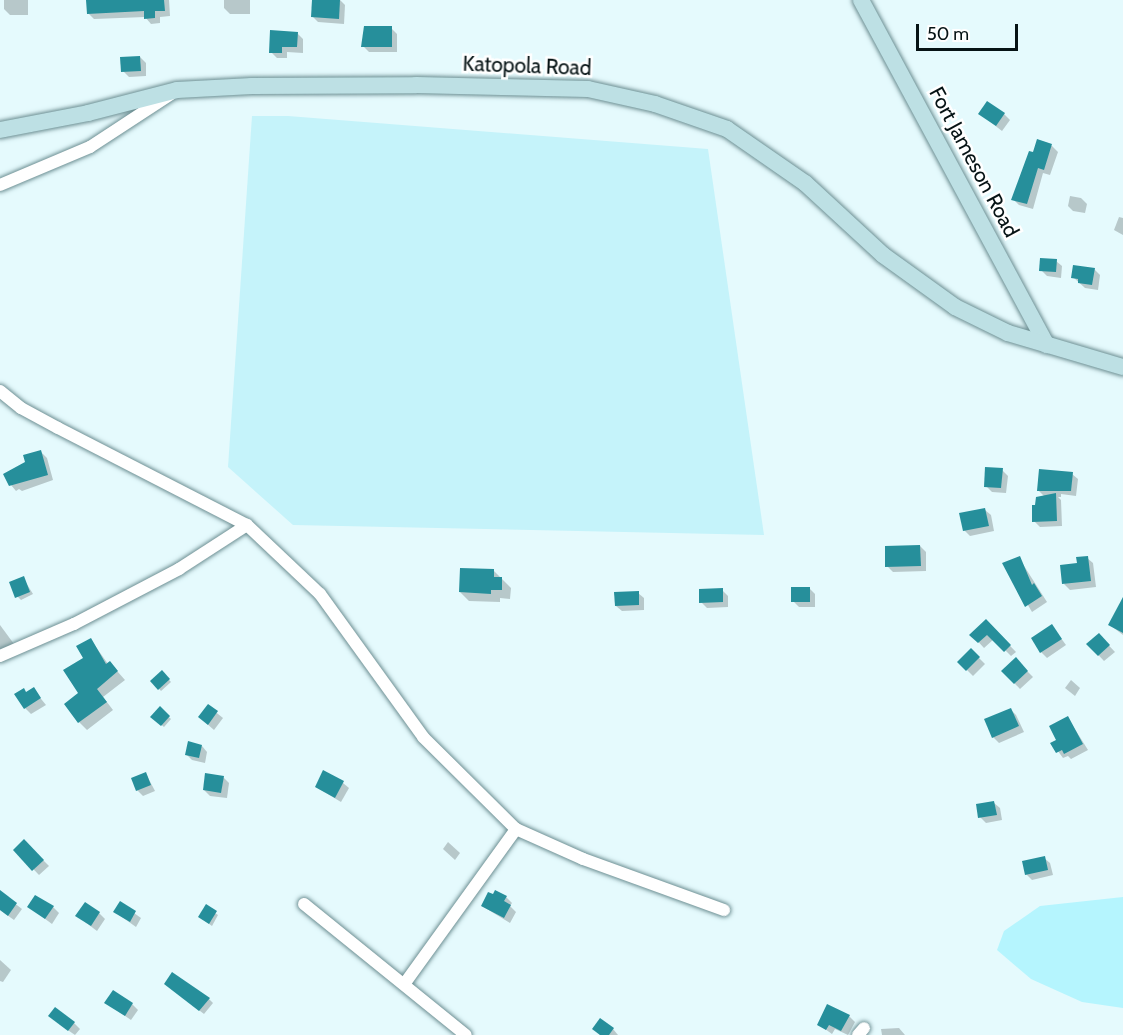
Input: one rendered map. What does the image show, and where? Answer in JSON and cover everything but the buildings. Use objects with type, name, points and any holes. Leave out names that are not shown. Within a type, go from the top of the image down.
[{"type":"street","name":"Fort Jameson Road","points":[[861,0],[1047,345]]},
{"type":"street","name":"Katopola Road","points":[[0,130],[88,113],[177,90],[252,86],[416,84],[588,89],[655,104],[727,129],[805,183],[883,255],[955,307],[1008,333],[1123,367]]},
{"type":"street","points":[[0,185],[90,147],[177,90]]},
{"type":"street","points":[[0,391],[21,408],[58,429],[247,525],[320,594],[423,737],[516,829],[583,859],[724,910]]},
{"type":"street","points":[[0,656],[74,624],[179,569],[247,525]]},
{"type":"street","points":[[405,983],[516,829]]},
{"type":"street","points":[[304,904],[405,983],[466,1035]]},
{"type":"shaded area","points":[[252,116],[288,116],[708,149],[764,535],[293,525],[228,467]]},
{"type":"shaded area","points":[[1123,897],[1123,1008],[1082,1002],[1031,979],[997,950],[1004,931],[1040,906]]}]
